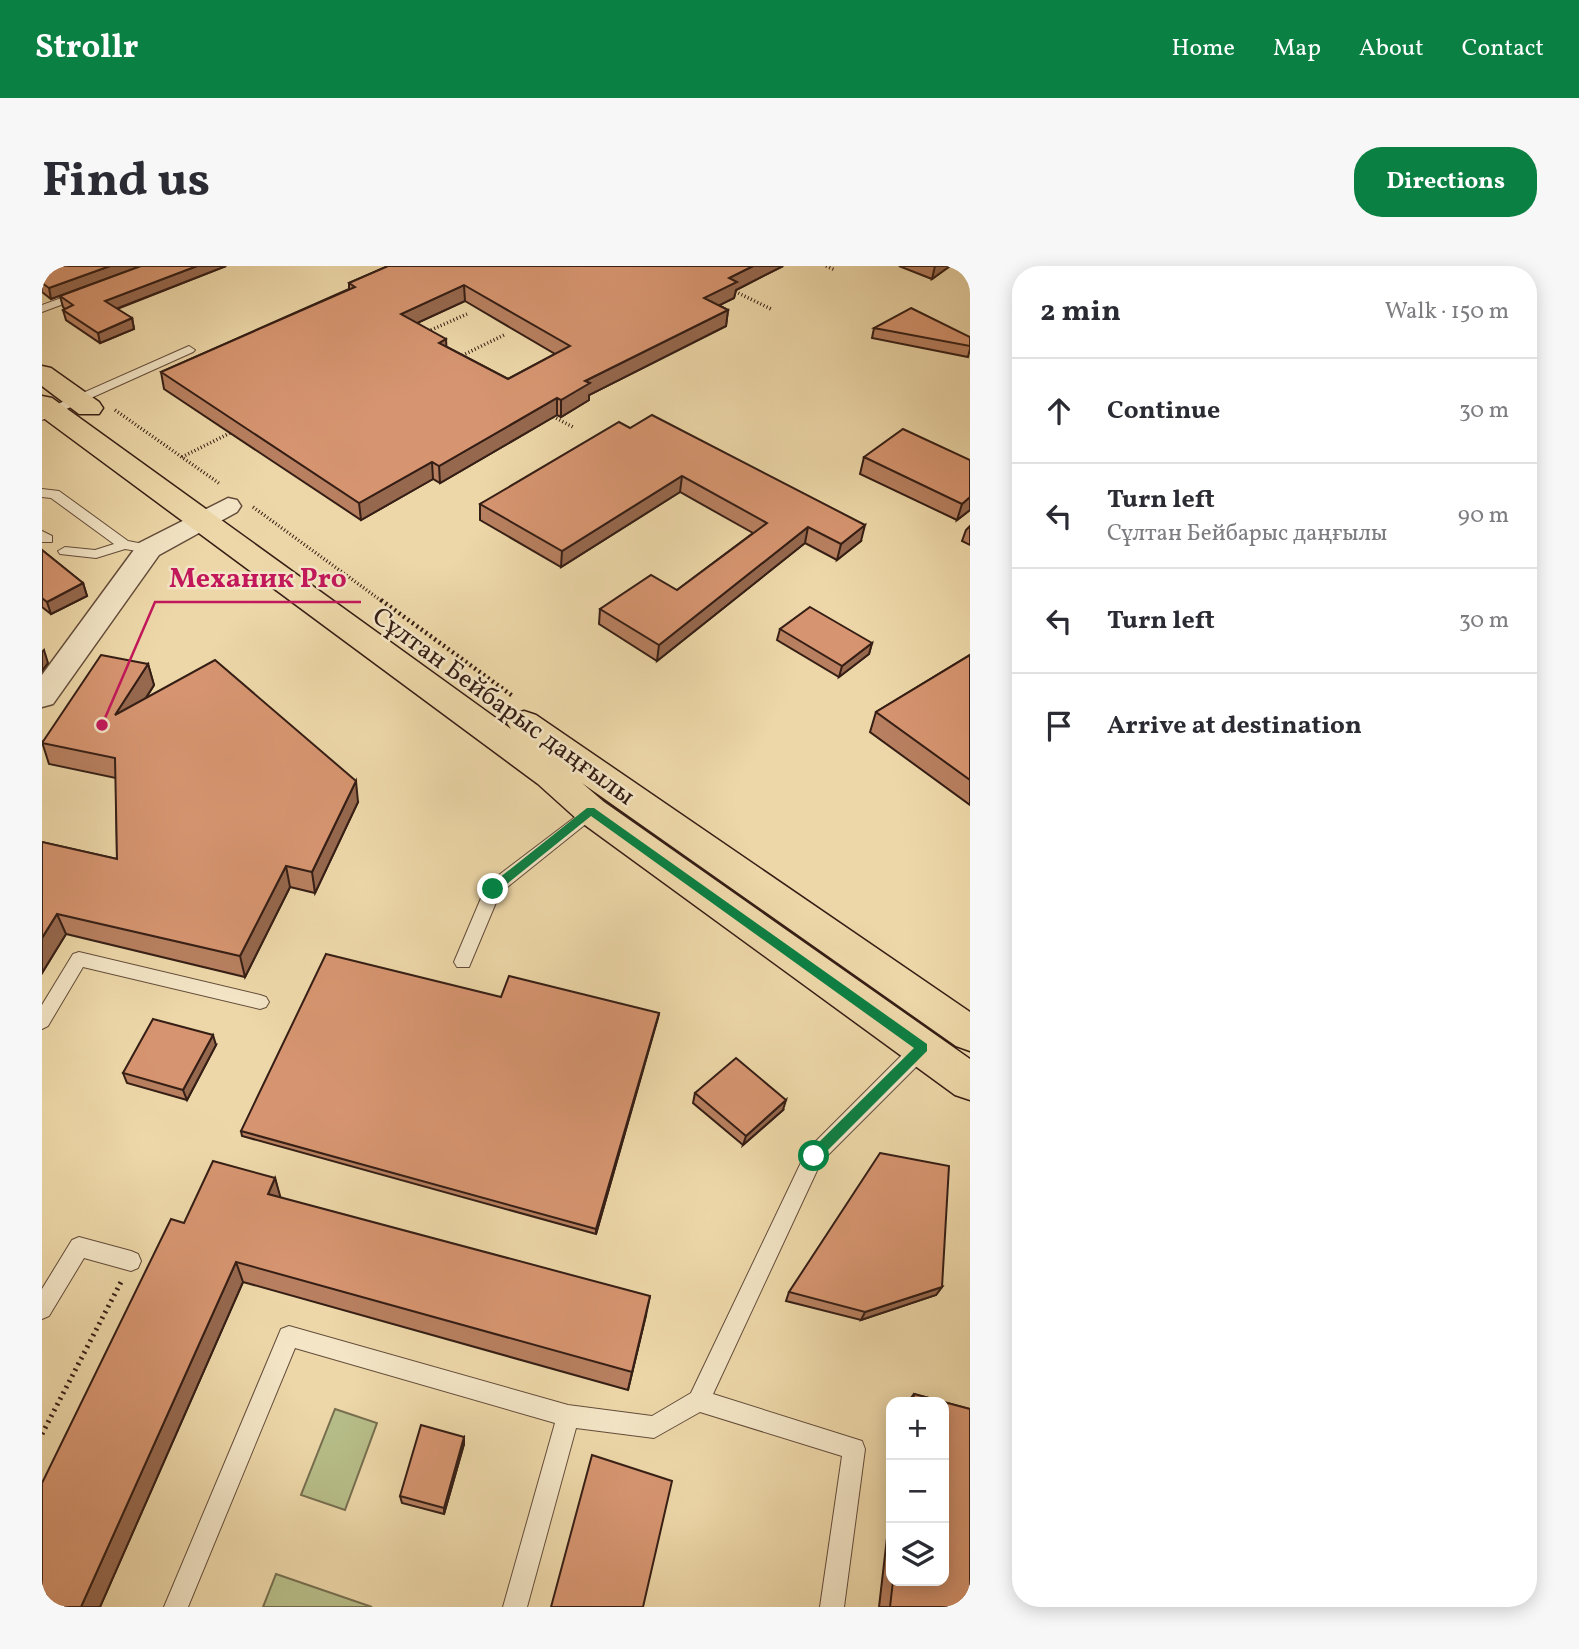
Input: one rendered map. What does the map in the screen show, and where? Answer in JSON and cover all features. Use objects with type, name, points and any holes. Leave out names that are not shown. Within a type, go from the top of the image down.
[{"type":"main road","name":"Сұлтан Бейбарыс даңғылы","points":[[42,373],[61,405],[227,505],[616,790],[970,1034]]},
{"type":"main road","name":"Сұлтан Бейбарыс даңғылы","points":[[227,505],[591,811],[970,1082]]},
{"type":"street","points":[[42,697],[137,547],[227,505]]},
{"type":"lane","points":[[42,309],[94,290]]},
{"type":"lane","points":[[61,405],[189,350]]},
{"type":"lane","points":[[42,493],[54,494],[137,547]]},
{"type":"lane","points":[[65,551],[96,554],[137,547]]},
{"type":"lane","points":[[463,962],[493,889],[591,811]]},
{"type":"lane","points":[[42,1021],[79,959],[260,1002]]},
{"type":"lane","points":[[176,1607],[289,1336],[568,1416],[654,1427],[699,1401],[814,1156],[923,1047]]},
{"type":"lane","points":[[42,1309],[79,1247],[131,1261]]},
{"type":"lane","points":[[699,1401],[854,1449],[832,1607]]},
{"type":"lane","points":[[515,1607],[568,1416]]},
{"type":"path","points":[[826,266],[835,270]]},
{"type":"path","points":[[722,285],[771,309]]},
{"type":"path","points":[[431,330],[467,314]]},
{"type":"path","points":[[455,359],[504,335]]},
{"type":"path","points":[[61,405],[182,457],[227,505],[522,703]]},
{"type":"path","points":[[540,409],[573,427]]},
{"type":"path","points":[[182,457],[239,429]]},
{"type":"path","points":[[42,1434],[131,1261]]},
{"type":"green space","points":[[335,1409],[377,1423],[345,1510],[301,1495]]},
{"type":"green space","points":[[276,1574],[372,1607],[263,1607]]},
{"type":"building","points":[[42,266],[110,266],[49,288],[42,283]]},
{"type":"building","points":[[141,266],[197,266],[105,301],[132,318],[98,333],[63,310],[73,305],[60,296]]},
{"type":"building","points":[[388,266],[753,266],[729,278],[737,282],[704,298],[728,310],[585,381],[590,383],[561,400],[557,398],[439,466],[432,462],[359,503],[161,372],[355,287],[349,283]],"holes":[[[464,285],[570,346],[508,379],[439,343],[446,339],[401,314]]]},
{"type":"building","points":[[911,308],[970,337],[970,346],[874,328]]},
{"type":"building","points":[[652,415],[865,525],[841,544],[808,527],[659,645],[600,609],[651,575],[677,590],[767,523],[682,476],[562,551],[480,504],[619,422],[630,428]]},
{"type":"building","points":[[903,429],[970,460],[970,497],[962,504],[864,457]]},
{"type":"building","points":[[42,550],[83,583],[47,602],[42,598]]},
{"type":"building","points":[[810,607],[872,643],[842,666],[780,629]]},
{"type":"building","points":[[101,655],[148,664],[115,715],[215,660],[356,781],[312,872],[286,866],[240,956],[57,914],[42,938],[42,842],[117,859],[115,758],[42,743]]},
{"type":"building","points":[[970,655],[970,780],[876,712]]},
{"type":"building","points":[[326,954],[501,997],[509,976],[659,1013],[596,1229],[241,1131]]},
{"type":"building","points":[[153,1019],[213,1035],[183,1090],[123,1073]]},
{"type":"building","points":[[736,1058],[786,1100],[746,1136],[695,1093]]},
{"type":"building","points":[[880,1153],[949,1166],[942,1287],[865,1312],[789,1292]]},
{"type":"building","points":[[213,1161],[275,1178],[268,1194],[650,1296],[632,1372],[236,1262],[81,1607],[42,1607],[42,1483],[171,1219],[184,1223]]},
{"type":"building","points":[[949,1403],[970,1409],[970,1607],[890,1607],[892,1586],[949,1586]]},
{"type":"building","points":[[421,1425],[464,1437],[444,1508],[400,1496]]},
{"type":"building","points":[[592,1455],[672,1481],[643,1607],[551,1607]]},
{"type":"place","name":"Механик Pro","points":[[102,725]]},
{"type":"route","points":[[493,889],[591,811],[923,1047],[814,1156]]}]
